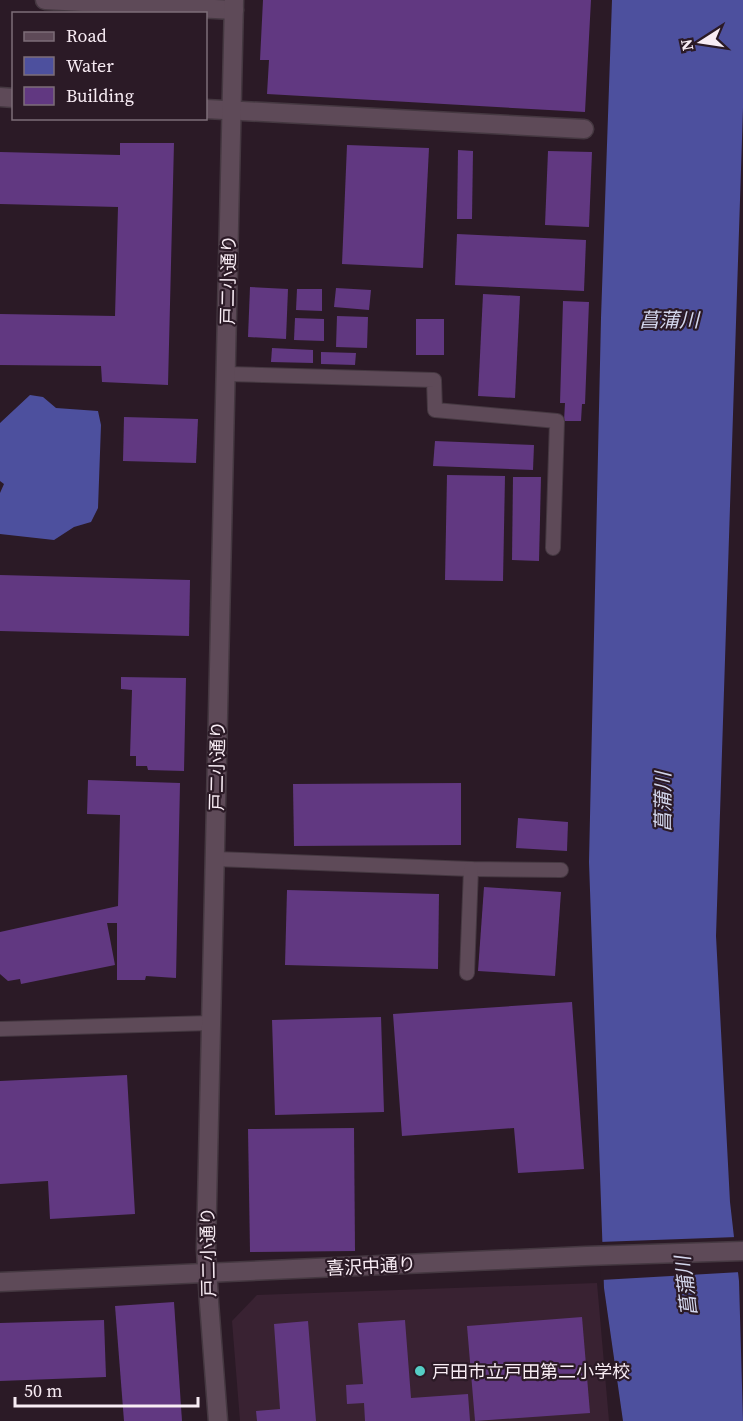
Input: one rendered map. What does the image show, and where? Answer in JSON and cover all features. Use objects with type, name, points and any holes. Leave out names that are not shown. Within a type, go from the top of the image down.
[{"type":"street","points":[[45,0],[234,5]]},
{"type":"street","name":"戸二小通り","points":[[218,1421],[206,1249],[234,5]]},
{"type":"street","points":[[207,109],[584,129]]},
{"type":"street","name":"喜沢中通り","points":[[0,1282],[743,1251]]},
{"type":"lane","points":[[226,374],[434,380],[435,410],[557,422],[553,548]]},
{"type":"lane","points":[[215,859],[471,869],[561,870]]},
{"type":"lane","points":[[467,973],[471,869]]},
{"type":"lane","points":[[0,1029],[211,1023]]},
{"type":"shaded area","name":"戸田市立戸田第二小学校","points":[[597,1283],[609,1421],[240,1421],[232,1321],[257,1295]]},
{"type":"water","name":"菖蒲川","points":[[612,0],[743,0],[743,108],[716,936],[730,1202],[739,1281],[743,1421],[623,1421],[604,1288],[589,862],[601,318]]},
{"type":"water","points":[[30,395],[43,397],[56,408],[98,411],[101,425],[98,508],[91,522],[74,527],[54,540],[0,534],[0,493],[4,484],[0,481],[0,423]]},
{"type":"pier","points":[[737,1237],[741,1272],[601,1280],[599,1242]]},
{"type":"building","points":[[263,0],[591,0],[585,112],[267,94],[269,60],[260,60]]},
{"type":"building","points":[[120,143],[174,143],[168,385],[102,382],[101,366],[0,365],[0,314],[115,316],[118,207],[0,204],[0,152],[120,155]]},
{"type":"building","points":[[347,145],[429,148],[423,268],[342,264]]},
{"type":"building","points":[[458,150],[473,151],[472,219],[457,219]]},
{"type":"building","points":[[548,151],[592,152],[589,227],[545,225]]},
{"type":"building","points":[[457,234],[586,240],[584,291],[455,285]]},
{"type":"building","points":[[250,287],[288,289],[286,339],[248,337]]},
{"type":"building","points":[[336,288],[371,290],[369,310],[334,307]]},
{"type":"building","points":[[297,289],[322,289],[322,311],[296,310]]},
{"type":"building","points":[[483,294],[520,296],[515,398],[478,396]]},
{"type":"building","points":[[563,301],[589,302],[585,404],[582,404],[581,421],[564,421],[565,403],[560,403]]},
{"type":"building","points":[[337,316],[368,317],[367,348],[336,347]]},
{"type":"building","points":[[295,318],[324,319],[324,341],[294,340]]},
{"type":"building","points":[[416,319],[444,319],[444,355],[416,355]]},
{"type":"building","points":[[272,348],[313,350],[313,363],[271,362]]},
{"type":"building","points":[[321,352],[356,353],[355,365],[321,364]]},
{"type":"building","points":[[124,417],[198,419],[196,463],[123,461]]},
{"type":"building","points":[[435,441],[534,445],[533,470],[433,466]]},
{"type":"building","points":[[447,475],[505,476],[503,581],[445,580]]},
{"type":"building","points":[[513,477],[541,477],[539,561],[512,560]]},
{"type":"building","points":[[0,575],[190,580],[189,636],[0,631]]},
{"type":"building","points":[[121,677],[186,678],[184,771],[148,770],[147,766],[136,766],[136,756],[130,756],[132,690],[121,689]]},
{"type":"building","points":[[88,780],[180,783],[176,978],[146,976],[145,980],[117,980],[117,923],[107,923],[115,965],[21,984],[20,979],[8,981],[0,974],[0,932],[118,906],[120,815],[87,814]]},
{"type":"building","points":[[461,783],[461,845],[294,846],[293,784]]},
{"type":"building","points":[[518,818],[568,822],[567,851],[516,848]]},
{"type":"building","points":[[484,887],[561,892],[555,976],[478,971]]},
{"type":"building","points":[[287,890],[439,894],[438,969],[285,965]]},
{"type":"building","points":[[572,1002],[584,1169],[518,1173],[514,1128],[402,1136],[393,1014]]},
{"type":"building","points":[[381,1017],[384,1112],[275,1115],[272,1020]]},
{"type":"building","points":[[127,1075],[135,1214],[50,1219],[48,1181],[0,1184],[0,1081]]},
{"type":"building","points":[[354,1128],[355,1251],[250,1252],[248,1129]]},
{"type":"building","points":[[174,1302],[182,1421],[124,1421],[115,1306]]},
{"type":"building","points":[[582,1317],[590,1413],[475,1421],[467,1326]]},
{"type":"building","points":[[104,1320],[106,1377],[0,1381],[0,1323]]},
{"type":"building","points":[[405,1320],[411,1398],[468,1394],[470,1421],[365,1421],[364,1403],[347,1404],[346,1385],[363,1384],[358,1323]]},
{"type":"building","points":[[308,1321],[316,1421],[257,1421],[256,1411],[280,1409],[274,1324]]},
{"type":"place","name":"戸田市立戸田第二小学校","points":[[420,1371]]}]
